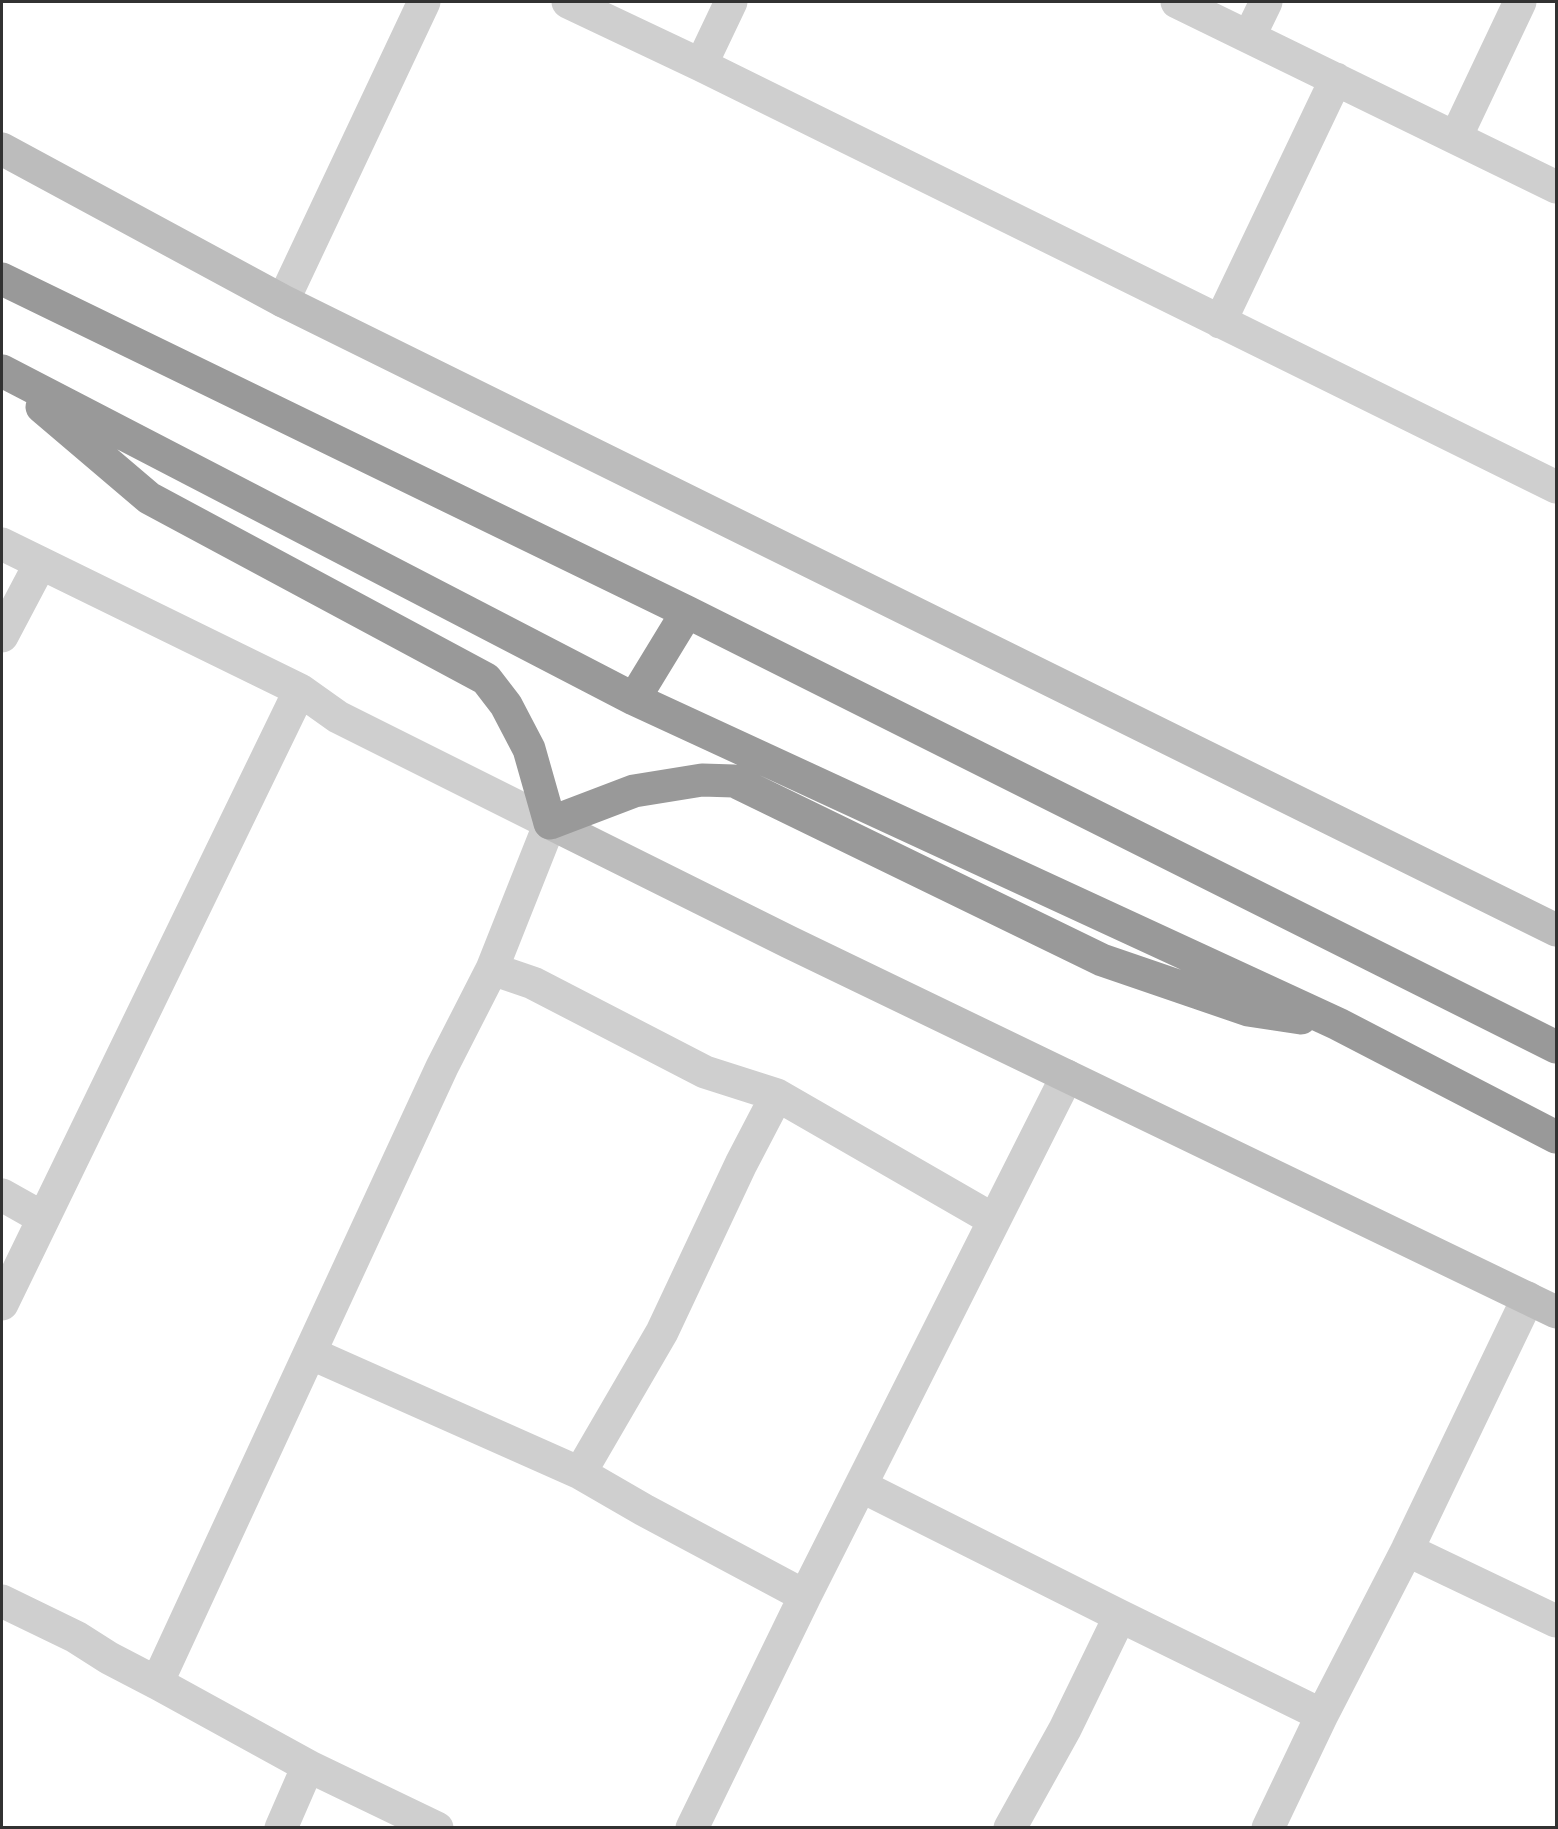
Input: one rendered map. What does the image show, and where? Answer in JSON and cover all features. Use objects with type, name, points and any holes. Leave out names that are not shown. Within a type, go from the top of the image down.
[{"type":"highway","points":[[2,279],[687,612],[1557,1047]]},
{"type":"highway","points":[[2,373],[634,699],[1338,1024],[1557,1137]]},
{"type":"highway","points":[[2,373],[149,498],[486,680],[506,705],[529,749],[550,823],[634,790],[702,780],[734,781],[1102,960],[1248,1010],[1338,1024]]},
{"type":"highway","points":[[634,699],[687,612]]},
{"type":"main road","points":[[2,149],[284,301],[1557,930]]},
{"type":"main road","points":[[550,823],[778,937],[1542,1305]]},
{"type":"street","points":[[284,301],[424,2]]},
{"type":"street","points":[[568,2],[701,65],[1557,487]]},
{"type":"street","points":[[701,65],[731,2]]},
{"type":"street","points":[[1177,2],[1557,187]]},
{"type":"street","points":[[1248,37],[1266,2]]},
{"type":"street","points":[[1456,137],[1520,2]]},
{"type":"street","points":[[1220,322],[1336,79]]},
{"type":"street","points":[[2,544],[300,690],[338,717],[550,823],[492,969],[442,1067],[157,1683]]},
{"type":"street","points":[[2,636],[40,564]]},
{"type":"street","points":[[2,1304],[300,690]]},
{"type":"street","points":[[492,969],[533,983],[705,1072],[777,1095],[994,1220]]},
{"type":"street","points":[[692,1827],[805,1596],[1067,1076]]},
{"type":"street","points":[[580,1473],[662,1332],[741,1164],[777,1095]]},
{"type":"street","points":[[2,1195],[43,1218]]},
{"type":"street","points":[[1268,1827],[1322,1715],[1407,1550],[1542,1305]]},
{"type":"street","points":[[310,1353],[580,1473],[805,1596]]},
{"type":"street","points":[[861,1486],[1322,1715]]},
{"type":"street","points":[[1407,1550],[1557,1621]]},
{"type":"street","points":[[2,1601],[76,1637],[109,1658],[308,1766],[438,1827]]},
{"type":"street","points":[[1010,1827],[1065,1729],[1120,1616]]},
{"type":"street","points":[[281,1827],[308,1766]]}]
